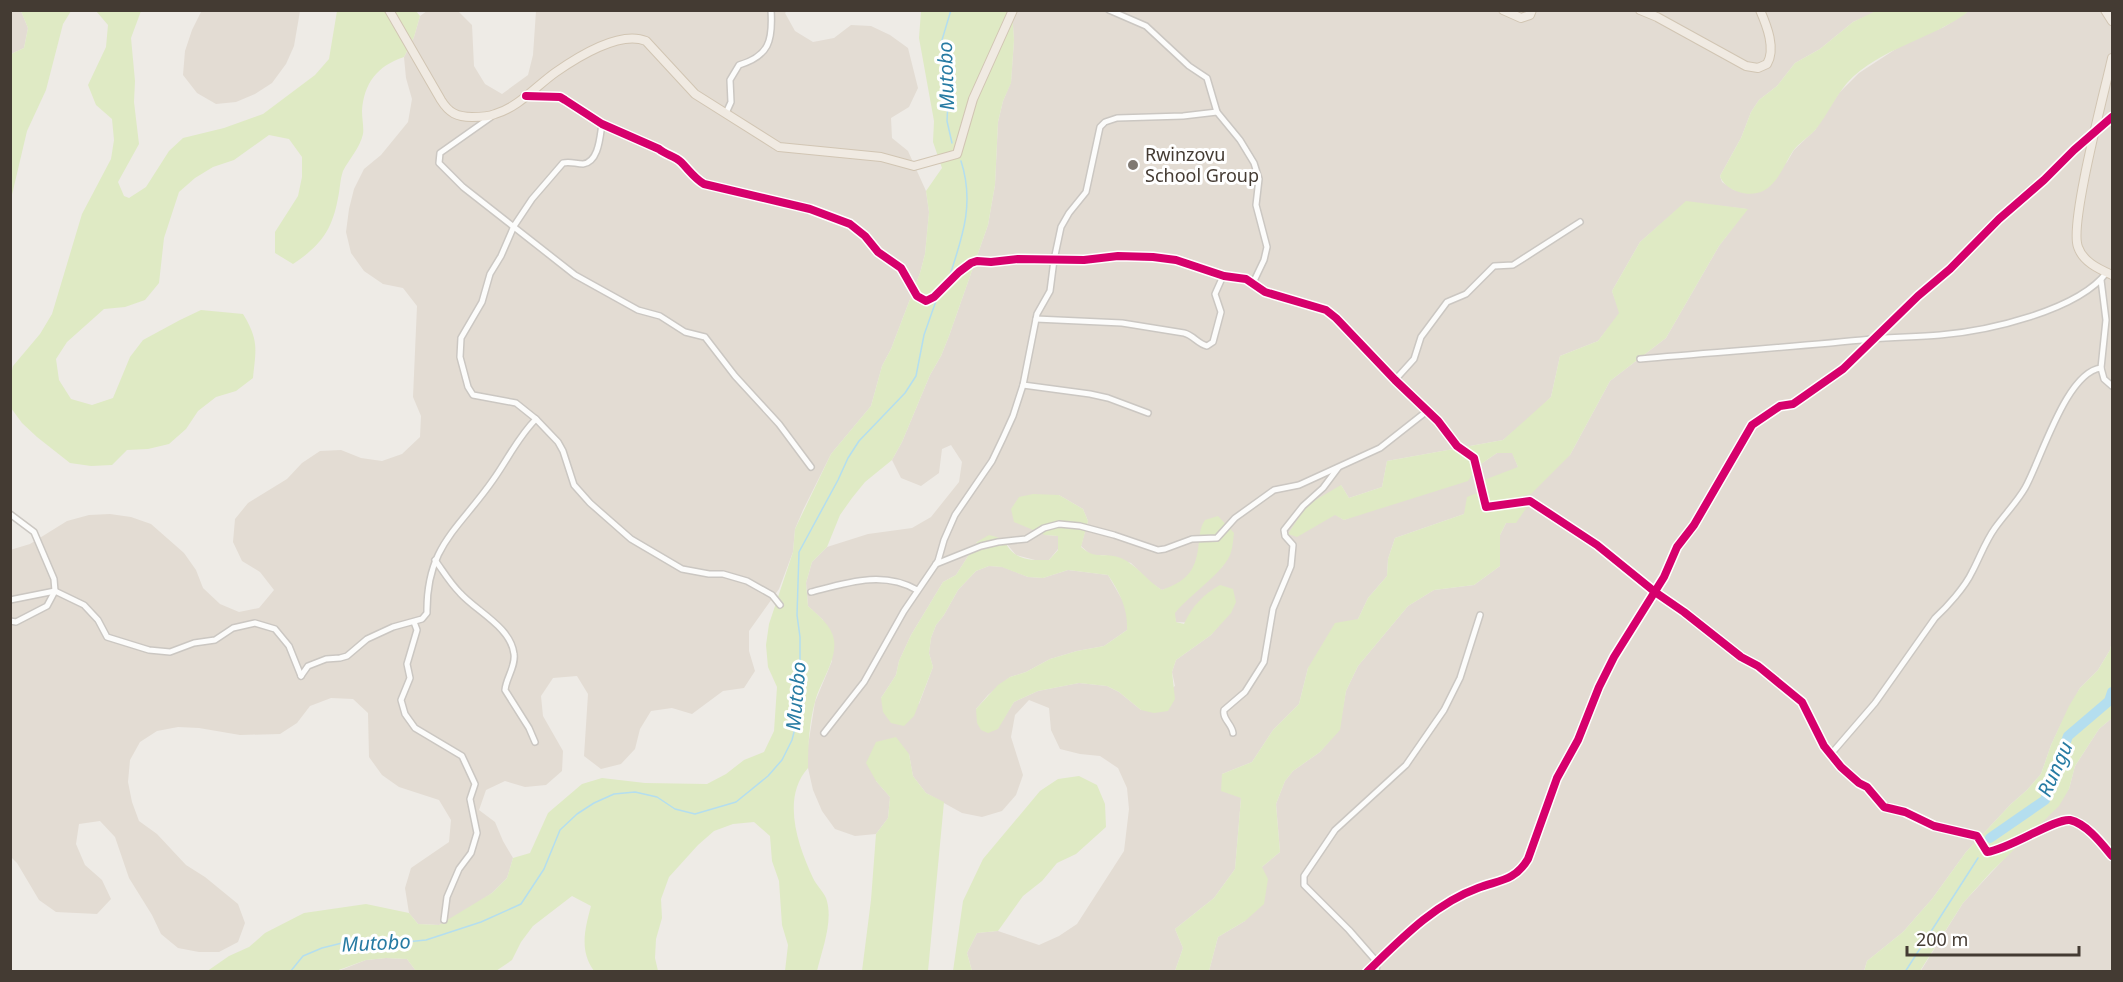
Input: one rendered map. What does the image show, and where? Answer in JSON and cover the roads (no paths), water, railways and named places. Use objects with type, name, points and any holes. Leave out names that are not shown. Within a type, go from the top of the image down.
[{"type":"main road","points":[[389,10],[446,109],[453,114],[464,117],[495,114],[526,96],[555,73],[584,55],[618,40],[635,38],[646,41],[695,94],[773,144],[784,148],[882,157],[914,166],[957,154],[973,99],[1013,10]]},
{"type":"main road","points":[[1503,10],[1521,18],[1530,15],[1532,10]]},
{"type":"main road","points":[[1640,10],[1746,66],[1758,68],[1767,64],[1771,52],[1769,37],[1760,10]]},
{"type":"main road","points":[[2105,10],[2112,21]]},
{"type":"main road","points":[[2110,273],[2087,261],[2076,242],[2077,222],[2112,58]]},
{"type":"street","points":[[726,113],[731,102],[730,80],[739,65],[754,61],[768,47],[772,25],[771,10]]},
{"type":"street","points":[[1109,10],[1146,27],[1189,66],[1207,78],[1217,112],[1240,140],[1258,171],[1256,205],[1267,246],[1264,260],[1253,283]]},
{"type":"street","points":[[526,96],[560,98],[602,124],[676,159],[704,184],[810,209],[850,224],[865,236],[878,252],[901,268],[917,296],[926,301],[934,297],[950,279],[971,263],[1118,256],[1176,260],[1223,276],[1246,279],[1265,292],[1329,312],[1438,421],[1457,446],[1474,458],[1486,507],[1530,501],[1596,544],[1741,657],[1758,666],[1802,702],[1819,738],[1831,754],[1846,772],[1867,787],[1884,807],[1905,812],[1934,826],[1977,836],[1987,852],[1996,851],[2060,821],[2069,820],[2086,829],[2112,856]]},
{"type":"street","points":[[824,733],[864,682],[917,590],[935,565],[955,516],[992,461],[1003,438],[1023,385],[1036,319],[1050,291],[1061,227],[1089,186],[1097,134],[1105,122],[1117,118],[1184,116],[1217,112]]},
{"type":"street","points":[[495,114],[440,153],[439,163],[463,187],[575,275],[638,310],[660,316],[685,332],[705,337],[735,376],[779,424],[811,467]]},
{"type":"street","points":[[1367,972],[1425,918],[1447,903],[1475,889],[1516,875],[1522,869],[1528,859],[1557,778],[1578,740],[1599,687],[1614,657],[1670,567],[1677,547],[1694,525],[1752,425],[1780,406],[1793,404],[1802,399],[1843,369],[1918,296],[1950,269],[1999,219],[2112,117]]},
{"type":"street","points":[[602,124],[599,141],[591,159],[582,164],[563,163],[532,199],[514,226],[490,274],[479,308],[461,338],[460,357],[468,387],[473,395],[516,403],[536,419],[558,442],[574,485],[631,539],[682,569],[723,574],[747,581],[772,595],[780,605]]},
{"type":"street","points":[[1395,380],[1414,359],[1421,337],[1447,302],[1466,294],[1494,266],[1513,265],[1580,222]]},
{"type":"street","points":[[1640,359],[1960,333],[2046,312],[2092,287],[2110,273]]},
{"type":"street","points":[[1036,319],[1122,323],[1184,333],[1207,346],[1213,342],[1221,318],[1221,308],[1215,294],[1223,276]]},
{"type":"street","points":[[2101,280],[2106,320],[2101,368],[2104,379],[2112,386]]},
{"type":"street","points":[[1831,754],[1875,703],[1935,618],[1967,581],[1995,528],[2026,487],[2049,431],[2062,408],[2088,372],[2101,368]]},
{"type":"street","points":[[1023,385],[1072,390],[1108,398],[1148,413]]},
{"type":"street","points":[[935,565],[981,546],[1026,539],[1044,528],[1059,524],[1080,526],[1158,550],[1192,540],[1217,538],[1235,518],[1274,490],[1299,484],[1386,444],[1427,411]]},
{"type":"street","points":[[10,600],[56,591],[84,605],[98,620],[107,637],[149,650],[170,652],[194,643],[215,640],[233,628],[255,623],[275,629],[288,646],[301,676],[308,666],[326,659],[347,656],[367,639],[393,627],[422,619],[427,613],[428,581],[435,560],[454,529],[488,487],[524,431],[536,419]]},
{"type":"street","points":[[1233,733],[1224,718],[1224,710],[1245,692],[1264,662],[1273,609],[1291,566],[1293,545],[1285,536],[1284,530],[1298,511],[1323,488],[1339,467]]},
{"type":"street","points":[[10,514],[34,532],[54,579],[56,591],[47,606],[16,621],[10,621]]},
{"type":"street","points":[[435,560],[461,594],[491,617],[512,647],[514,658],[507,676],[505,690],[535,742]]},
{"type":"street","points":[[811,592],[866,579],[901,582],[917,590]]},
{"type":"street","points":[[1376,972],[1377,962],[1304,885],[1304,876],[1335,830],[1406,765],[1444,710],[1460,678],[1480,615]]},
{"type":"street","points":[[414,622],[417,630],[407,664],[410,678],[401,700],[405,714],[415,728],[462,756],[475,784],[470,799],[477,833],[471,853],[459,869],[447,897],[444,920]]},
{"type":"waterway","name":"Mutobo","points":[[951,10],[942,40],[942,60],[949,81],[947,121],[952,143]]},
{"type":"waterway","name":"Mutobo","points":[[949,278],[962,235],[967,206],[967,192],[961,161]]},
{"type":"waterway","name":"Mutobo","points":[[290,972],[303,956],[322,948],[342,943],[385,944],[426,940],[481,922],[521,904],[544,869],[560,830],[577,814],[614,794],[635,792],[657,797],[675,809],[695,814],[736,802],[768,776],[782,760],[792,740],[800,699],[800,637],[797,615],[799,552],[859,441],[905,393],[916,376],[924,335],[937,298]]},
{"type":"waterway","name":"Rungu","points":[[1990,838],[2045,800],[2068,736],[2109,701],[2112,692]]},
{"type":"waterway","name":"Rungu","points":[[1905,972],[1978,858]]},
{"type":"place","name":"Rwinzovu School Group","points":[[1133,165]]}]
